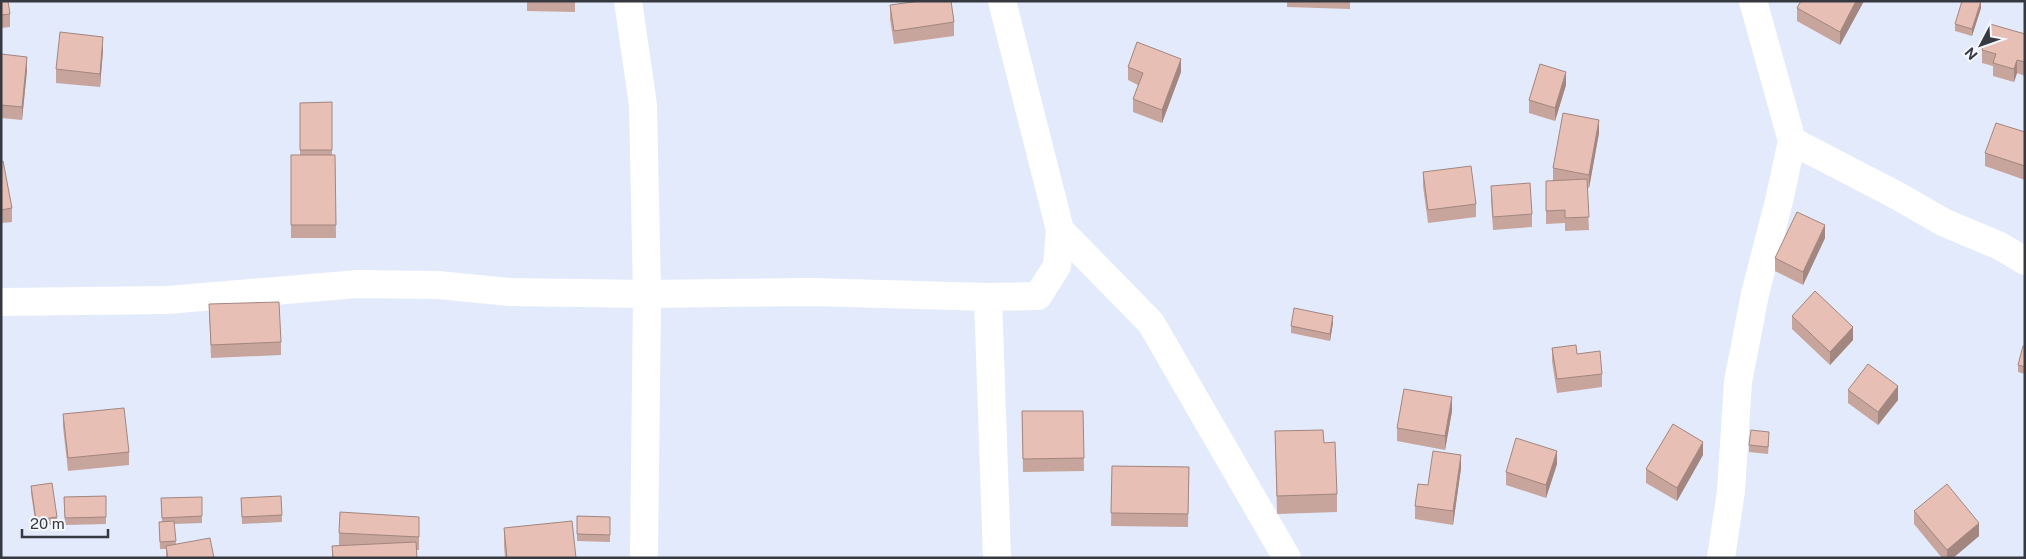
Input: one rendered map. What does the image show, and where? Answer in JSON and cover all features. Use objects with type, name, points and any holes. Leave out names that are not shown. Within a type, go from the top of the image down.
[{"type":"street","points":[[628,1],[643,105],[647,294],[644,558]]},
{"type":"street","points":[[1,302],[167,300],[358,284],[438,285],[510,292],[647,294],[812,292],[988,297],[1038,296],[1057,266],[1060,230],[1002,1]]},
{"type":"street","points":[[1721,558],[1731,491],[1738,382],[1755,294],[1792,141],[1753,1]]},
{"type":"street","points":[[1792,141],[1896,195],[1945,223],[2000,246],[2025,261]]},
{"type":"street","points":[[1060,230],[1151,323],[1287,558]]},
{"type":"street","points":[[988,297],[997,558]]},
{"type":"building","points":[[1,1],[8,1],[10,14],[1,15]]},
{"type":"building","points":[[920,1],[951,1],[954,22],[894,31],[890,5]]},
{"type":"building","points":[[1801,1],[1856,1],[1840,32],[1797,8]]},
{"type":"building","points":[[1962,1],[1981,1],[1972,29],[1955,24]]},
{"type":"building","points":[[1990,24],[2025,34],[2025,62],[2017,60],[2014,69],[1993,63],[1996,54],[1982,50]]},
{"type":"building","points":[[60,32],[103,37],[100,74],[56,69]]},
{"type":"building","points":[[1137,42],[1181,59],[1162,110],[1133,99],[1143,73],[1128,67]]},
{"type":"building","points":[[1,54],[27,57],[22,107],[1,105]]},
{"type":"building","points":[[1540,64],[1566,72],[1555,108],[1529,100]]},
{"type":"building","points":[[332,102],[332,150],[300,150],[300,103]]},
{"type":"building","points":[[1563,113],[1599,120],[1589,175],[1553,168]]},
{"type":"building","points":[[1996,123],[2025,132],[2025,166],[1985,153]]},
{"type":"building","points":[[291,155],[335,155],[336,225],[291,225]]},
{"type":"building","points":[[3,161],[12,208],[1,210],[1,162]]},
{"type":"building","points":[[1471,166],[1476,204],[1428,210],[1423,172]]},
{"type":"building","points":[[1587,179],[1589,217],[1565,218],[1565,210],[1546,211],[1546,181]]},
{"type":"building","points":[[1530,183],[1532,214],[1493,217],[1491,186]]},
{"type":"building","points":[[1797,212],[1825,225],[1803,272],[1775,258]]},
{"type":"building","points":[[1815,291],[1853,327],[1830,352],[1792,316]]},
{"type":"building","points":[[279,302],[281,342],[211,345],[209,304]]},
{"type":"building","points":[[1294,308],[1333,316],[1330,334],[1291,326]]},
{"type":"building","points":[[1576,345],[1577,354],[1600,351],[1602,374],[1557,379],[1552,348]]},
{"type":"building","points":[[2023,346],[2025,346],[2025,367],[2018,365]]},
{"type":"building","points":[[1868,364],[1898,386],[1878,412],[1848,390]]},
{"type":"building","points":[[1404,389],[1452,397],[1445,436],[1397,428]]},
{"type":"building","points":[[124,408],[129,452],[68,458],[63,414]]},
{"type":"building","points":[[1022,411],[1083,411],[1084,458],[1023,459]]},
{"type":"building","points":[[1673,424],[1703,442],[1677,488],[1646,469]]},
{"type":"building","points":[[1323,430],[1324,443],[1335,442],[1337,494],[1277,496],[1275,431]]},
{"type":"building","points":[[1751,430],[1769,432],[1768,447],[1749,445]]},
{"type":"building","points":[[1516,438],[1557,451],[1546,485],[1506,472]]},
{"type":"building","points":[[1433,451],[1461,455],[1453,511],[1415,506],[1418,484],[1428,485]]},
{"type":"building","points":[[1112,466],[1189,467],[1188,514],[1111,513]]},
{"type":"building","points":[[52,483],[57,517],[36,520],[31,486]]},
{"type":"building","points":[[1947,484],[1979,523],[1947,550],[1914,511]]},
{"type":"building","points":[[106,496],[106,517],[65,518],[64,497]]},
{"type":"building","points":[[281,496],[282,515],[242,517],[241,498]]},
{"type":"building","points":[[202,497],[202,516],[162,518],[161,498]]},
{"type":"building","points":[[340,512],[419,517],[419,537],[339,533]]},
{"type":"building","points":[[577,516],[610,517],[610,535],[577,534]]},
{"type":"building","points":[[174,521],[176,541],[160,542],[159,522]]},
{"type":"building","points":[[572,521],[576,558],[507,558],[504,528]]},
{"type":"building","points":[[210,538],[214,558],[168,558],[166,546]]},
{"type":"building","points":[[416,542],[417,558],[333,558],[332,546]]}]
